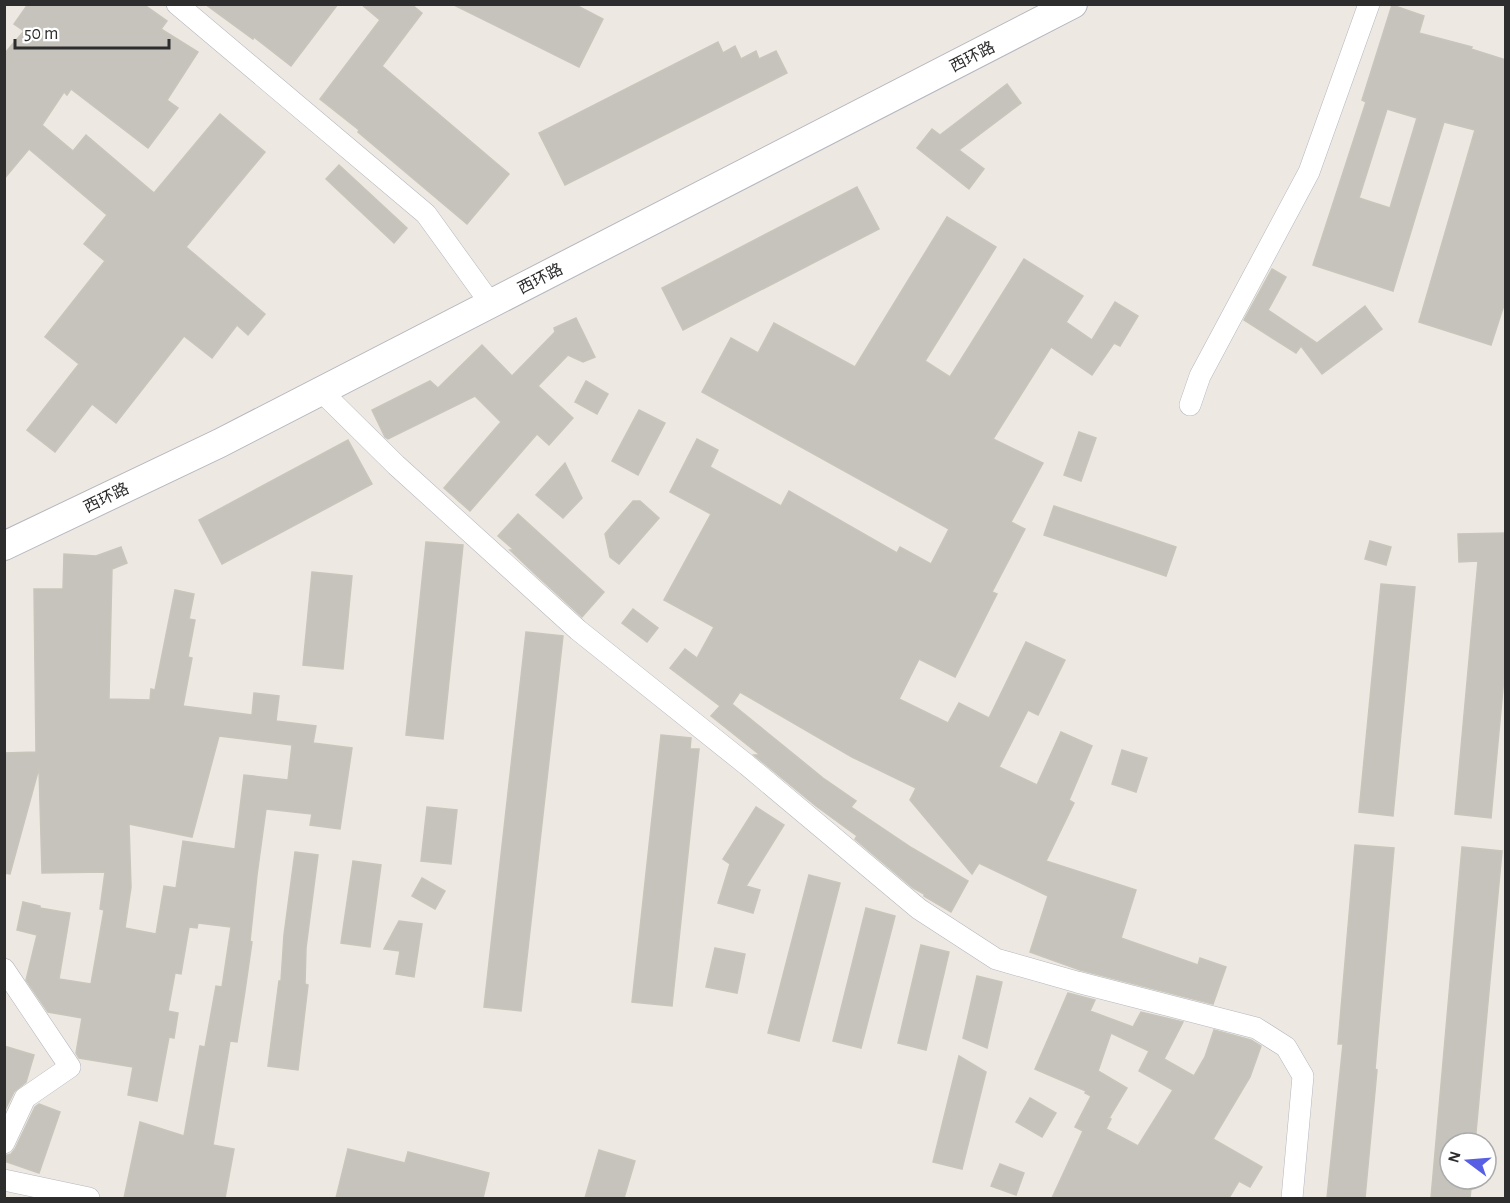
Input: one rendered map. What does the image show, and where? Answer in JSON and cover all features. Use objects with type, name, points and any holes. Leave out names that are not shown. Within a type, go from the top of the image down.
[{"type":"street","points":[[177,4],[426,214],[490,304]]},
{"type":"street","name":"西环路","points":[[4,546],[219,443],[1073,4]]},
{"type":"street","points":[[1190,405],[1200,376],[1309,172],[1369,4]]},
{"type":"street","points":[[321,391],[396,465],[578,630],[747,765],[919,909],[996,959],[1256,1028],[1286,1047],[1303,1076],[1292,1198]]},
{"type":"street","points":[[4,969],[70,1067],[25,1098],[4,1143]]},
{"type":"street","points":[[4,1180],[89,1198]]},
{"type":"building","points":[[28,4],[143,4],[167,21],[161,29],[198,52],[167,100],[178,108],[148,148],[71,89],[67,95],[64,92],[42,125],[73,151],[86,135],[154,193],[220,114],[265,152],[186,247],[265,314],[248,335],[237,325],[212,358],[184,336],[116,423],[92,404],[55,452],[27,430],[79,364],[45,337],[105,261],[84,244],[107,215],[29,149],[4,179],[4,54],[24,31],[14,24]]},
{"type":"building","points":[[205,4],[338,4],[291,66],[254,37],[253,39]]},
{"type":"building","points":[[361,4],[411,4],[422,13],[382,66],[509,174],[467,224],[320,99],[380,20]]},
{"type":"building","points":[[452,4],[574,4],[603,19],[579,67]]},
{"type":"building","points":[[1392,5],[1424,16],[1419,33],[1472,47],[1471,49],[1506,60],[1506,299],[1491,345],[1419,322],[1475,130],[1444,122],[1393,291],[1313,265],[1366,102],[1362,100]],"holes":[[[1387,109],[1417,118],[1390,208],[1359,198]]]},
{"type":"building","points":[[718,42],[723,53],[735,46],[741,59],[756,51],[759,59],[776,51],[787,73],[565,185],[539,133]]},
{"type":"building","points":[[1007,84],[1021,103],[959,150],[984,169],[969,189],[917,148],[932,129],[940,135]]},
{"type":"building","points":[[339,165],[407,228],[394,243],[326,179]]},
{"type":"building","points":[[857,187],[879,229],[683,330],[662,288]]},
{"type":"building","points":[[947,217],[996,247],[925,361],[950,377],[1024,259],[1083,296],[1066,322],[1092,340],[1115,302],[1138,316],[1120,346],[1114,343],[1092,375],[1051,347],[993,439],[1043,463],[1011,522],[1025,529],[992,592],[997,594],[955,677],[919,659],[899,699],[948,723],[959,703],[989,718],[1026,642],[1065,660],[1038,715],[1028,710],[999,767],[1037,785],[1061,732],[1092,746],[1069,800],[1074,803],[1046,861],[1136,890],[1121,938],[1198,965],[1200,958],[1226,967],[1213,1004],[1080,970],[1030,952],[1048,896],[979,863],[972,874],[910,800],[916,788],[852,757],[740,692],[732,704],[823,778],[856,801],[851,807],[912,848],[968,881],[951,912],[924,896],[855,839],[857,836],[754,755],[760,755],[711,716],[720,706],[670,668],[685,649],[697,658],[714,627],[664,600],[711,514],[670,492],[697,439],[718,450],[710,467],[781,506],[789,491],[897,553],[900,547],[931,564],[949,529],[702,392],[731,338],[758,353],[774,323],[855,367]]},
{"type":"building","points":[[1272,269],[1286,277],[1268,310],[1317,343],[1365,306],[1382,329],[1322,374],[1301,346],[1296,353],[1244,320]]},
{"type":"building","points":[[576,318],[595,357],[583,362],[568,355],[538,386],[573,418],[549,445],[537,434],[470,511],[444,488],[501,422],[475,396],[388,439],[385,437],[372,410],[430,381],[438,388],[482,345],[512,376],[555,332],[554,328]]},
{"type":"building","points":[[586,381],[608,394],[597,414],[575,402]]},
{"type":"building","points":[[639,410],[665,423],[638,475],[612,461]]},
{"type":"building","points":[[1079,432],[1096,438],[1081,481],[1064,475]]},
{"type":"building","points":[[348,440],[372,484],[222,564],[199,520]]},
{"type":"building","points":[[565,463],[582,498],[563,518],[536,495]]},
{"type":"building","points":[[633,501],[640,501],[659,518],[619,564],[610,557],[605,534]]},
{"type":"building","points":[[1054,506],[1176,547],[1166,576],[1044,535]]},
{"type":"building","points":[[518,514],[604,592],[582,617],[498,536]]},
{"type":"building","points":[[1506,533],[1506,656],[1491,818],[1455,814],[1478,561],[1459,562],[1458,534]]},
{"type":"building","points":[[1370,541],[1391,547],[1386,565],[1365,559]]},
{"type":"building","points":[[426,542],[463,545],[443,739],[406,735]]},
{"type":"building","points":[[121,547],[127,563],[112,569],[109,699],[150,700],[151,689],[155,690],[175,590],[194,594],[189,619],[195,620],[188,657],[192,658],[183,706],[252,715],[254,693],[279,696],[276,721],[316,726],[313,743],[352,748],[340,829],[310,825],[312,814],[266,809],[250,941],[252,942],[237,1042],[230,1041],[213,1145],[234,1149],[225,1198],[124,1198],[140,1122],[184,1136],[200,1046],[205,1047],[216,986],[222,987],[231,927],[198,923],[197,928],[189,927],[181,974],[175,973],[168,1011],[178,1013],[174,1038],[169,1037],[157,1101],[128,1095],[133,1067],[79,1058],[76,1053],[82,1018],[48,1012],[26,980],[37,935],[17,930],[23,902],[40,906],[40,908],[70,913],[59,979],[91,984],[104,910],[100,909],[105,872],[42,873],[39,768],[10,874],[4,873],[4,753],[36,752],[34,589],[63,589],[64,554],[96,556]],"holes":[[[219,736],[292,745],[288,780],[244,775],[235,849],[183,841],[176,888],[164,886],[156,934],[125,928],[131,887],[129,824],[192,837]]]},
{"type":"building","points":[[312,572],[352,576],[343,669],[303,665]]},
{"type":"building","points":[[1381,584],[1415,587],[1393,816],[1359,812]]},
{"type":"building","points":[[633,609],[658,628],[647,642],[622,623]]},
{"type":"building","points":[[526,632],[563,636],[521,1011],[484,1007]]},
{"type":"building","points":[[661,735],[691,738],[690,749],[699,749],[672,1006],[632,1002]]},
{"type":"building","points":[[1122,750],[1147,758],[1136,792],[1112,784]]},
{"type":"building","points":[[427,807],[457,810],[451,864],[421,861]]},
{"type":"building","points":[[756,807],[784,825],[746,886],[760,890],[753,913],[718,903],[730,864],[723,859]]},
{"type":"building","points":[[1355,845],[1394,848],[1375,1069],[1377,1070],[1365,1198],[1327,1198],[1343,1044],[1338,1044]]},
{"type":"building","points":[[1462,847],[1502,851],[1476,1131],[1438,1131],[1438,1191],[1471,1191],[1470,1198],[1431,1198]]},
{"type":"building","points":[[295,852],[318,855],[306,948],[305,984],[308,985],[298,1070],[268,1066],[279,981],[281,981],[284,935]]},
{"type":"building","points":[[353,861],[381,865],[370,947],[341,943]]},
{"type":"building","points":[[809,875],[840,883],[799,1041],[768,1033]]},
{"type":"building","points":[[422,878],[445,891],[435,909],[412,896]]},
{"type":"building","points":[[866,908],[895,916],[861,1048],[833,1041]]},
{"type":"building","points":[[399,921],[422,924],[414,977],[396,974],[400,951],[384,949]]},
{"type":"building","points":[[921,945],[949,952],[926,1050],[898,1043]]},
{"type":"building","points":[[715,948],[745,954],[737,993],[706,987]]},
{"type":"building","points":[[977,976],[1002,982],[987,1048],[963,1038]]},
{"type":"building","points":[[1068,993],[1095,1000],[1090,1011],[1133,1027],[1141,1012],[1183,1022],[1164,1059],[1194,1076],[1205,1057],[1214,1030],[1251,1040],[1261,1046],[1250,1077],[1213,1139],[1262,1167],[1250,1187],[1239,1181],[1229,1198],[1052,1198],[1083,1131],[1075,1127],[1091,1096],[1085,1093],[1086,1091],[1035,1069]],"holes":[[[1111,1033],[1149,1051],[1139,1071],[1173,1090],[1138,1146],[1106,1129],[1111,1119],[1109,1118],[1127,1088],[1098,1071]]]},
{"type":"building","points":[[4,1046],[34,1055],[26,1082],[14,1092],[4,1112]]},
{"type":"building","points":[[959,1056],[986,1072],[962,1169],[933,1162]]},
{"type":"building","points":[[1030,1098],[1056,1113],[1042,1137],[1016,1122]]},
{"type":"building","points":[[39,1104],[60,1112],[39,1173],[4,1161],[4,1156],[11,1154],[15,1149],[35,1107]]},
{"type":"building","points":[[348,1149],[405,1163],[408,1152],[489,1173],[483,1198],[336,1198]]},
{"type":"building","points":[[599,1150],[635,1161],[624,1198],[585,1198]]},
{"type":"building","points":[[1000,1164],[1024,1173],[1016,1195],[991,1186]]}]
